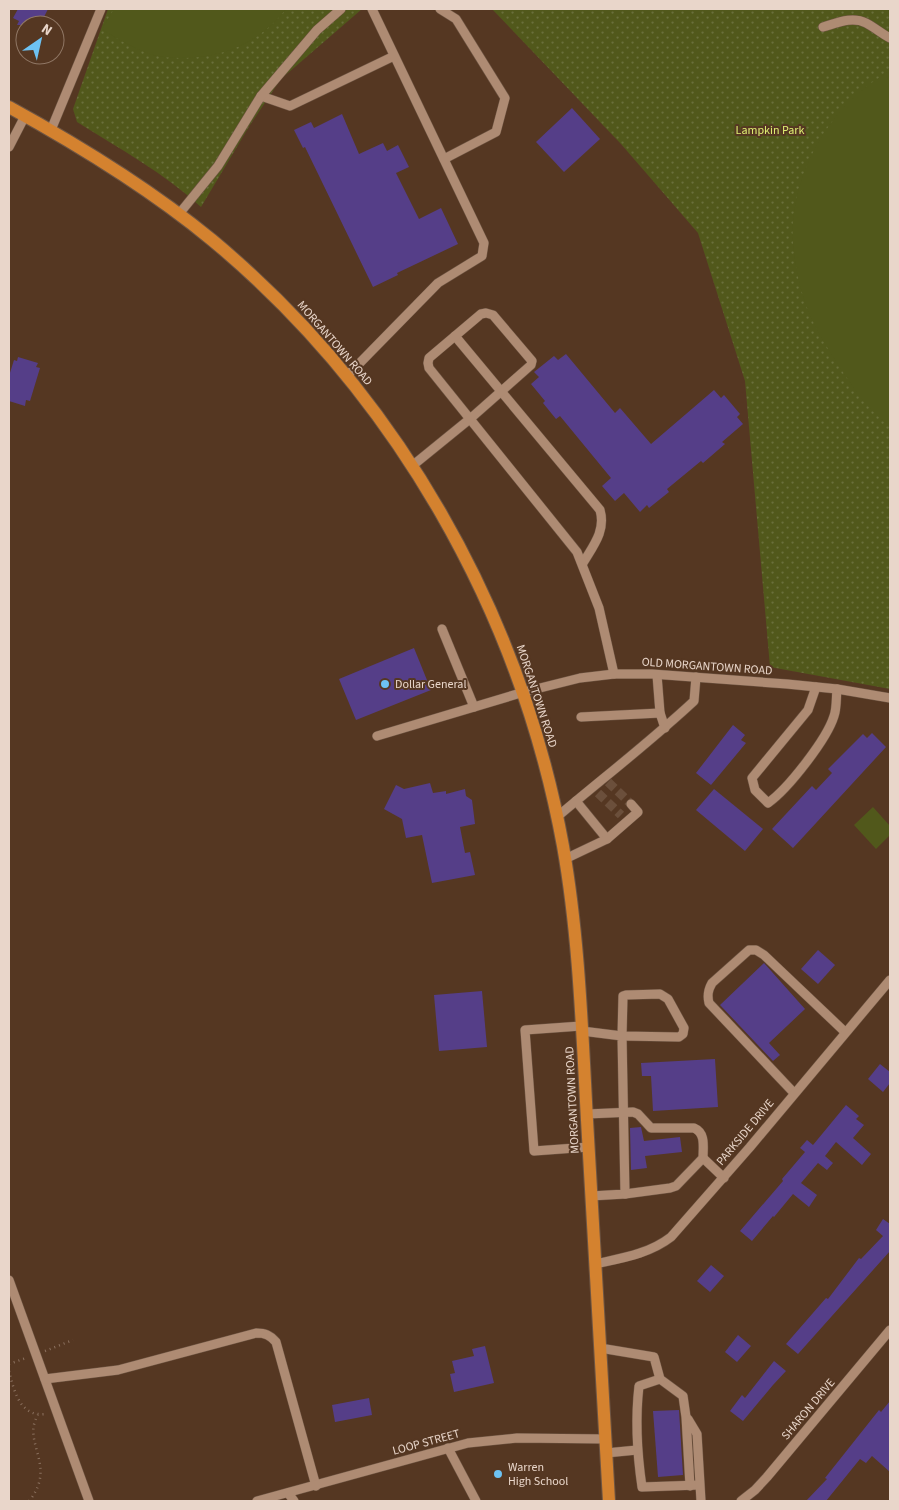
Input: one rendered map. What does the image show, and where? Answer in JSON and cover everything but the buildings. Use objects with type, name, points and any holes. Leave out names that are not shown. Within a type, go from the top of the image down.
[{"type":"main road","name":"MORGANTOWN ROAD","points":[[9,107],[130,178],[179,214],[212,240],[268,290],[323,346],[372,407],[412,466],[448,525],[498,625],[524,692],[549,778],[565,859],[573,919],[582,1028],[609,1501]]},
{"type":"street","points":[[51,130],[101,9]]},
{"type":"street","points":[[179,214],[218,166],[261,96],[317,30],[341,9]]},
{"type":"street","points":[[347,376],[438,283],[482,256],[484,243],[372,9]]},
{"type":"street","points":[[440,9],[456,19],[505,98],[496,132],[444,159]]},
{"type":"street","points":[[823,27],[847,20],[857,20],[866,23],[890,38]]},
{"type":"street","points":[[261,96],[290,106],[394,56]]},
{"type":"street","points":[[9,147],[25,116]]},
{"type":"street","points":[[412,466],[471,418],[531,365],[532,361],[493,315],[481,314],[429,358],[429,368],[471,418],[569,539],[583,563],[599,608],[614,674]]},
{"type":"street","points":[[455,336],[600,510],[602,520],[598,539],[583,563]]},
{"type":"street","points":[[442,629],[474,707]]},
{"type":"street","name":"OLD MORGANTOWN ROAD","points":[[377,736],[524,692],[580,678],[614,674],[696,677],[816,687],[890,698]]},
{"type":"street","points":[[657,675],[660,713],[665,728]]},
{"type":"street","points":[[557,817],[576,801],[595,790],[694,701],[696,677]]},
{"type":"street","points":[[816,687],[808,710],[752,778],[755,790],[768,803],[779,796],[817,749],[834,716],[837,689]]},
{"type":"street","points":[[581,717],[660,713]]},
{"type":"street","points":[[576,801],[607,839]]},
{"type":"street","points":[[565,859],[607,839],[624,818],[638,812],[631,804]]},
{"type":"street","points":[[794,1093],[710,1003],[707,996],[708,989],[712,983],[749,950],[756,950],[764,955],[845,1032]]},
{"type":"street","name":"PARKSIDE DRIVE","points":[[596,1264],[646,1251],[663,1243],[678,1230],[890,980]]},
{"type":"street","points":[[588,1147],[534,1151],[526,1030],[582,1028],[622,1036],[679,1037],[684,1034],[684,1028],[665,995],[626,995],[623,996],[622,1000],[622,1036],[624,1194]]},
{"type":"street","points":[[587,1114],[633,1112],[638,1114],[651,1128],[694,1128],[699,1130],[702,1135],[703,1158],[724,1178]]},
{"type":"street","points":[[591,1196],[624,1194],[676,1186],[703,1158]]},
{"type":"street","points":[[9,1280],[89,1501]]},
{"type":"street","name":"SHARON DRIVE","points":[[740,1501],[755,1490],[767,1477],[890,1330]]},
{"type":"street","points":[[45,1379],[118,1370],[256,1333],[264,1333],[276,1342],[316,1486]]},
{"type":"street","points":[[600,1348],[654,1357],[660,1379],[683,1396],[695,1485],[700,1501]]},
{"type":"street","points":[[660,1379],[639,1386],[636,1409],[637,1450],[642,1487],[695,1485]]},
{"type":"street","name":"LOOP STREET","points":[[258,1501],[448,1448],[492,1440],[517,1438],[606,1439]]},
{"type":"street","points":[[448,1448],[476,1501]]},
{"type":"street","points":[[606,1452],[637,1450]]},
{"type":"street","points":[[288,1493],[294,1501]]},
{"type":"path","points":[[44,1351],[73,1340]]},
{"type":"path","points":[[9,1364],[27,1358]]},
{"type":"path","points":[[9,1371],[21,1405],[26,1410],[38,1415],[47,1413]]},
{"type":"path","points":[[29,1501],[35,1493],[42,1470],[33,1431],[33,1424],[38,1415]]},
{"type":"green space","points":[[108,9],[362,9],[281,79],[250,125],[201,207],[157,172],[77,122],[73,109]]},
{"type":"green space","points":[[114,9],[286,9],[264,31],[239,46],[212,55],[181,58],[150,54],[125,43],[102,29]]},
{"type":"green space","name":"Lampkin Park","points":[[492,9],[890,9],[890,689],[770,667],[745,381],[698,233],[621,144]]},
{"type":"green space","points":[[890,71],[890,426],[868,406],[856,391],[815,325],[801,291],[795,260],[793,221],[803,176],[812,154],[824,134],[837,115],[853,98]]},
{"type":"green space","points":[[873,807],[890,826],[890,835],[876,849],[854,825]]},
{"type":"tunnel","points":[[608,782],[631,804]]},
{"type":"tunnel","points":[[598,793],[621,815]]},
{"type":"place","name":"Dollar General","points":[[385,684]]},
{"type":"place","name":"Warren High School","points":[[498,1474]]}]
